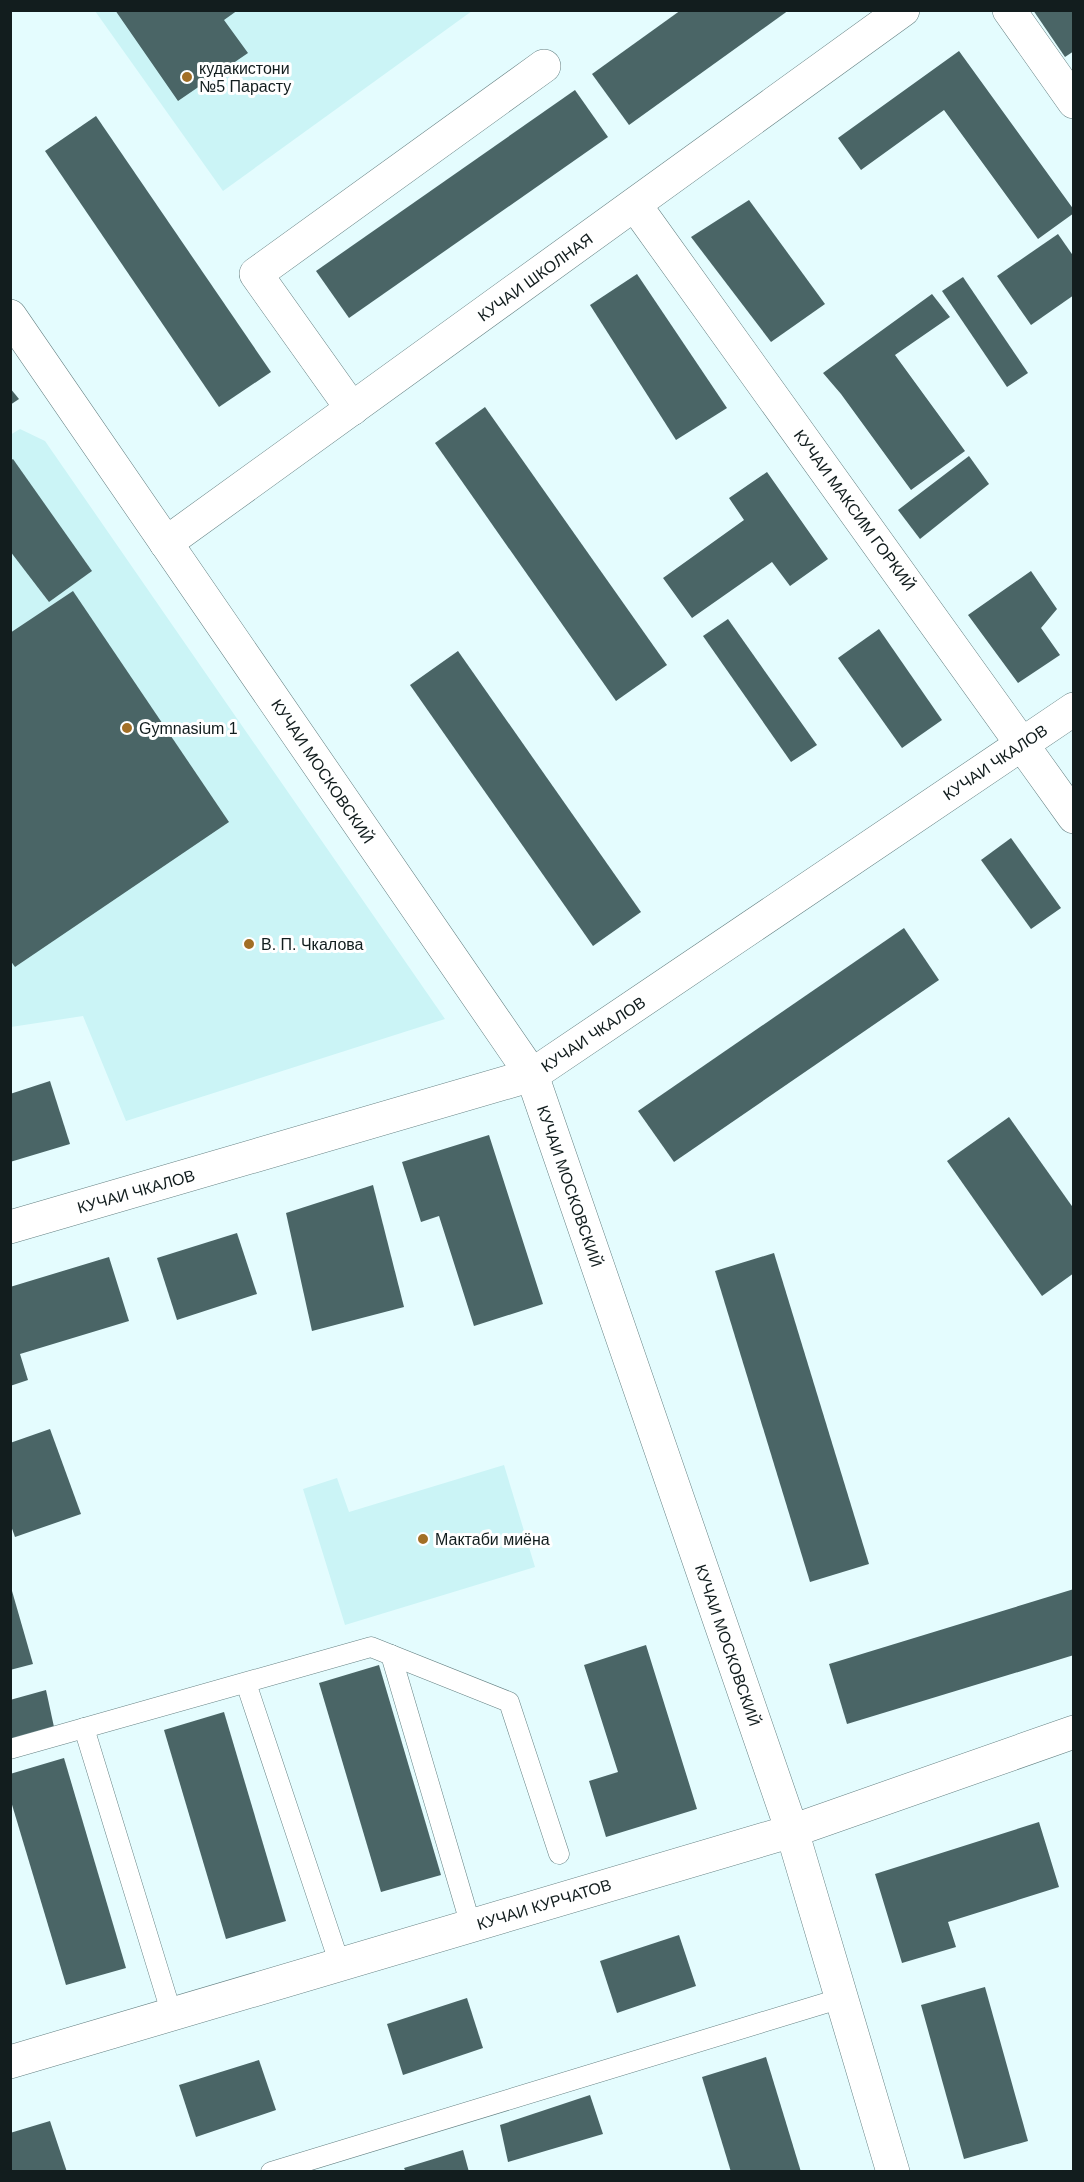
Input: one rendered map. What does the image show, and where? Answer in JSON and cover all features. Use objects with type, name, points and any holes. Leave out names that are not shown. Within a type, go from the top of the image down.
[{"type":"street","name":"КУЧАИ ШКОЛНАЯ","points":[[166,543],[903,10]]},
{"type":"street","points":[[1009,10],[1074,102]]},
{"type":"street","points":[[352,409],[256,274],[544,66]]},
{"type":"street","name":"КУЧАИ МАКСИМ ГОРКИЙ","points":[[635,205],[1074,817]]},
{"type":"street","name":"КУЧАИ МОСКОВСКИЙ","points":[[10,316],[532,1075],[792,1831],[893,2172]]},
{"type":"street","name":"КУЧАИ ЧКАЛОВ","points":[[10,1227],[532,1075],[1074,709]]},
{"type":"street","name":"КУЧАИ КУРЧАТОВ","points":[[11,2061],[792,1831],[1074,1732]]},
{"type":"lane","points":[[10,1749],[371,1647],[509,1702],[559,1854]]},
{"type":"lane","points":[[391,1655],[471,1926]]},
{"type":"lane","points":[[246,1683],[340,1965]]},
{"type":"lane","points":[[84,1728],[172,2014]]},
{"type":"lane","points":[[271,2172],[842,1998]]},
{"type":"shaded area","points":[[95,11],[472,11],[223,191]]},
{"type":"shaded area","name":"Gymnasium 1","points":[[20,429],[45,441],[445,1019],[126,1121],[83,1016],[11,1027],[10,435]]},
{"type":"shaded area","name":"Мактаби миёна","points":[[504,1465],[535,1567],[345,1625],[303,1489],[337,1478],[349,1512]]},
{"type":"building","name":"кудакистони №5 Парасту","points":[[115,10],[238,10],[224,20],[248,53],[178,101]]},
{"type":"building","points":[[681,10],[789,10],[629,125],[592,74]]},
{"type":"building","points":[[1033,10],[1074,10],[1074,51],[1065,57]]},
{"type":"building","points":[[959,51],[1074,210],[1074,213],[1038,239],[944,110],[861,170],[838,138]]},
{"type":"building","points":[[575,90],[608,137],[349,318],[316,271]]},
{"type":"building","points":[[96,116],[271,372],[219,407],[45,151]]},
{"type":"building","points":[[749,200],[825,304],[771,342],[691,237]]},
{"type":"building","points":[[1058,234],[1074,257],[1074,295],[1031,325],[997,276]]},
{"type":"building","points":[[637,274],[727,408],[676,440],[590,305]]},
{"type":"building","points":[[963,277],[1028,373],[1007,387],[942,291]]},
{"type":"building","points":[[932,294],[950,317],[895,355],[965,451],[911,490],[823,373]]},
{"type":"building","points":[[10,388],[19,399],[10,405]]},
{"type":"building","points":[[485,407],[667,665],[616,701],[435,443]]},
{"type":"building","points":[[969,456],[989,484],[920,539],[898,510]]},
{"type":"building","points":[[13,459],[92,571],[49,602],[10,551],[10,461]]},
{"type":"building","points":[[767,472],[828,559],[790,586],[772,562],[692,618],[663,578],[744,520],[729,498]]},
{"type":"building","points":[[1031,571],[1057,609],[1041,628],[1060,655],[1018,683],[968,615]]},
{"type":"building","points":[[73,591],[229,822],[15,967],[10,960],[10,633]]},
{"type":"building","points":[[728,619],[817,745],[791,762],[703,636]]},
{"type":"building","points":[[879,629],[942,720],[902,748],[838,658]]},
{"type":"building","points":[[458,651],[641,912],[593,946],[410,685]]},
{"type":"building","points":[[1011,838],[1061,908],[1031,929],[981,860]]},
{"type":"building","points":[[904,928],[939,980],[674,1162],[638,1111]]},
{"type":"building","points":[[50,1081],[70,1144],[10,1162],[10,1094]]},
{"type":"building","points":[[1009,1117],[1074,1209],[1074,1273],[1042,1296],[947,1161]]},
{"type":"building","points":[[489,1135],[543,1304],[474,1326],[439,1216],[421,1222],[402,1162]]},
{"type":"building","points":[[373,1185],[404,1307],[312,1331],[286,1213]]},
{"type":"building","points":[[237,1233],[257,1294],[177,1320],[157,1258]]},
{"type":"building","points":[[774,1253],[869,1564],[810,1582],[715,1271]]},
{"type":"building","points":[[109,1257],[129,1321],[20,1354],[28,1380],[10,1386],[10,1287]]},
{"type":"building","points":[[50,1429],[81,1514],[15,1537],[10,1523],[10,1443]]},
{"type":"building","points":[[10,1584],[33,1664],[10,1670]]},
{"type":"building","points":[[1074,1589],[1074,1655],[847,1724],[829,1664]]},
{"type":"building","points":[[646,1645],[697,1809],[606,1837],[589,1781],[618,1772],[584,1665]]},
{"type":"building","points":[[379,1665],[441,1875],[381,1892],[319,1683]]},
{"type":"building","points":[[46,1690],[54,1727],[10,1739],[10,1700]]},
{"type":"building","points":[[224,1712],[286,1921],[226,1939],[164,1730]]},
{"type":"building","points":[[64,1758],[126,1968],[66,1985],[10,1798],[10,1774]]},
{"type":"building","points":[[1039,1822],[1059,1887],[948,1922],[956,1947],[902,1963],[875,1874]]},
{"type":"building","points":[[679,1935],[696,1986],[617,2013],[600,1961]]},
{"type":"building","points":[[985,1987],[1028,2141],[964,2159],[921,2005]]},
{"type":"building","points":[[467,1998],[483,2048],[403,2075],[387,2024]]},
{"type":"building","points":[[766,2057],[801,2172],[731,2172],[702,2077]]},
{"type":"building","points":[[259,2060],[276,2110],[196,2137],[179,2085]]},
{"type":"building","points":[[590,2095],[603,2134],[508,2162],[500,2125]]},
{"type":"building","points":[[50,2121],[67,2172],[10,2172],[10,2133]]},
{"type":"building","points":[[463,2150],[469,2172],[406,2172],[404,2168]]},
{"type":"place","name":"кудакистони №5 Парасту","points":[[187,77]]},
{"type":"place","name":"Gymnasium 1","points":[[127,728]]},
{"type":"place","name":"В. П. Чкалова","points":[[249,944]]},
{"type":"place","name":"Мактаби миёна","points":[[423,1539]]}]
